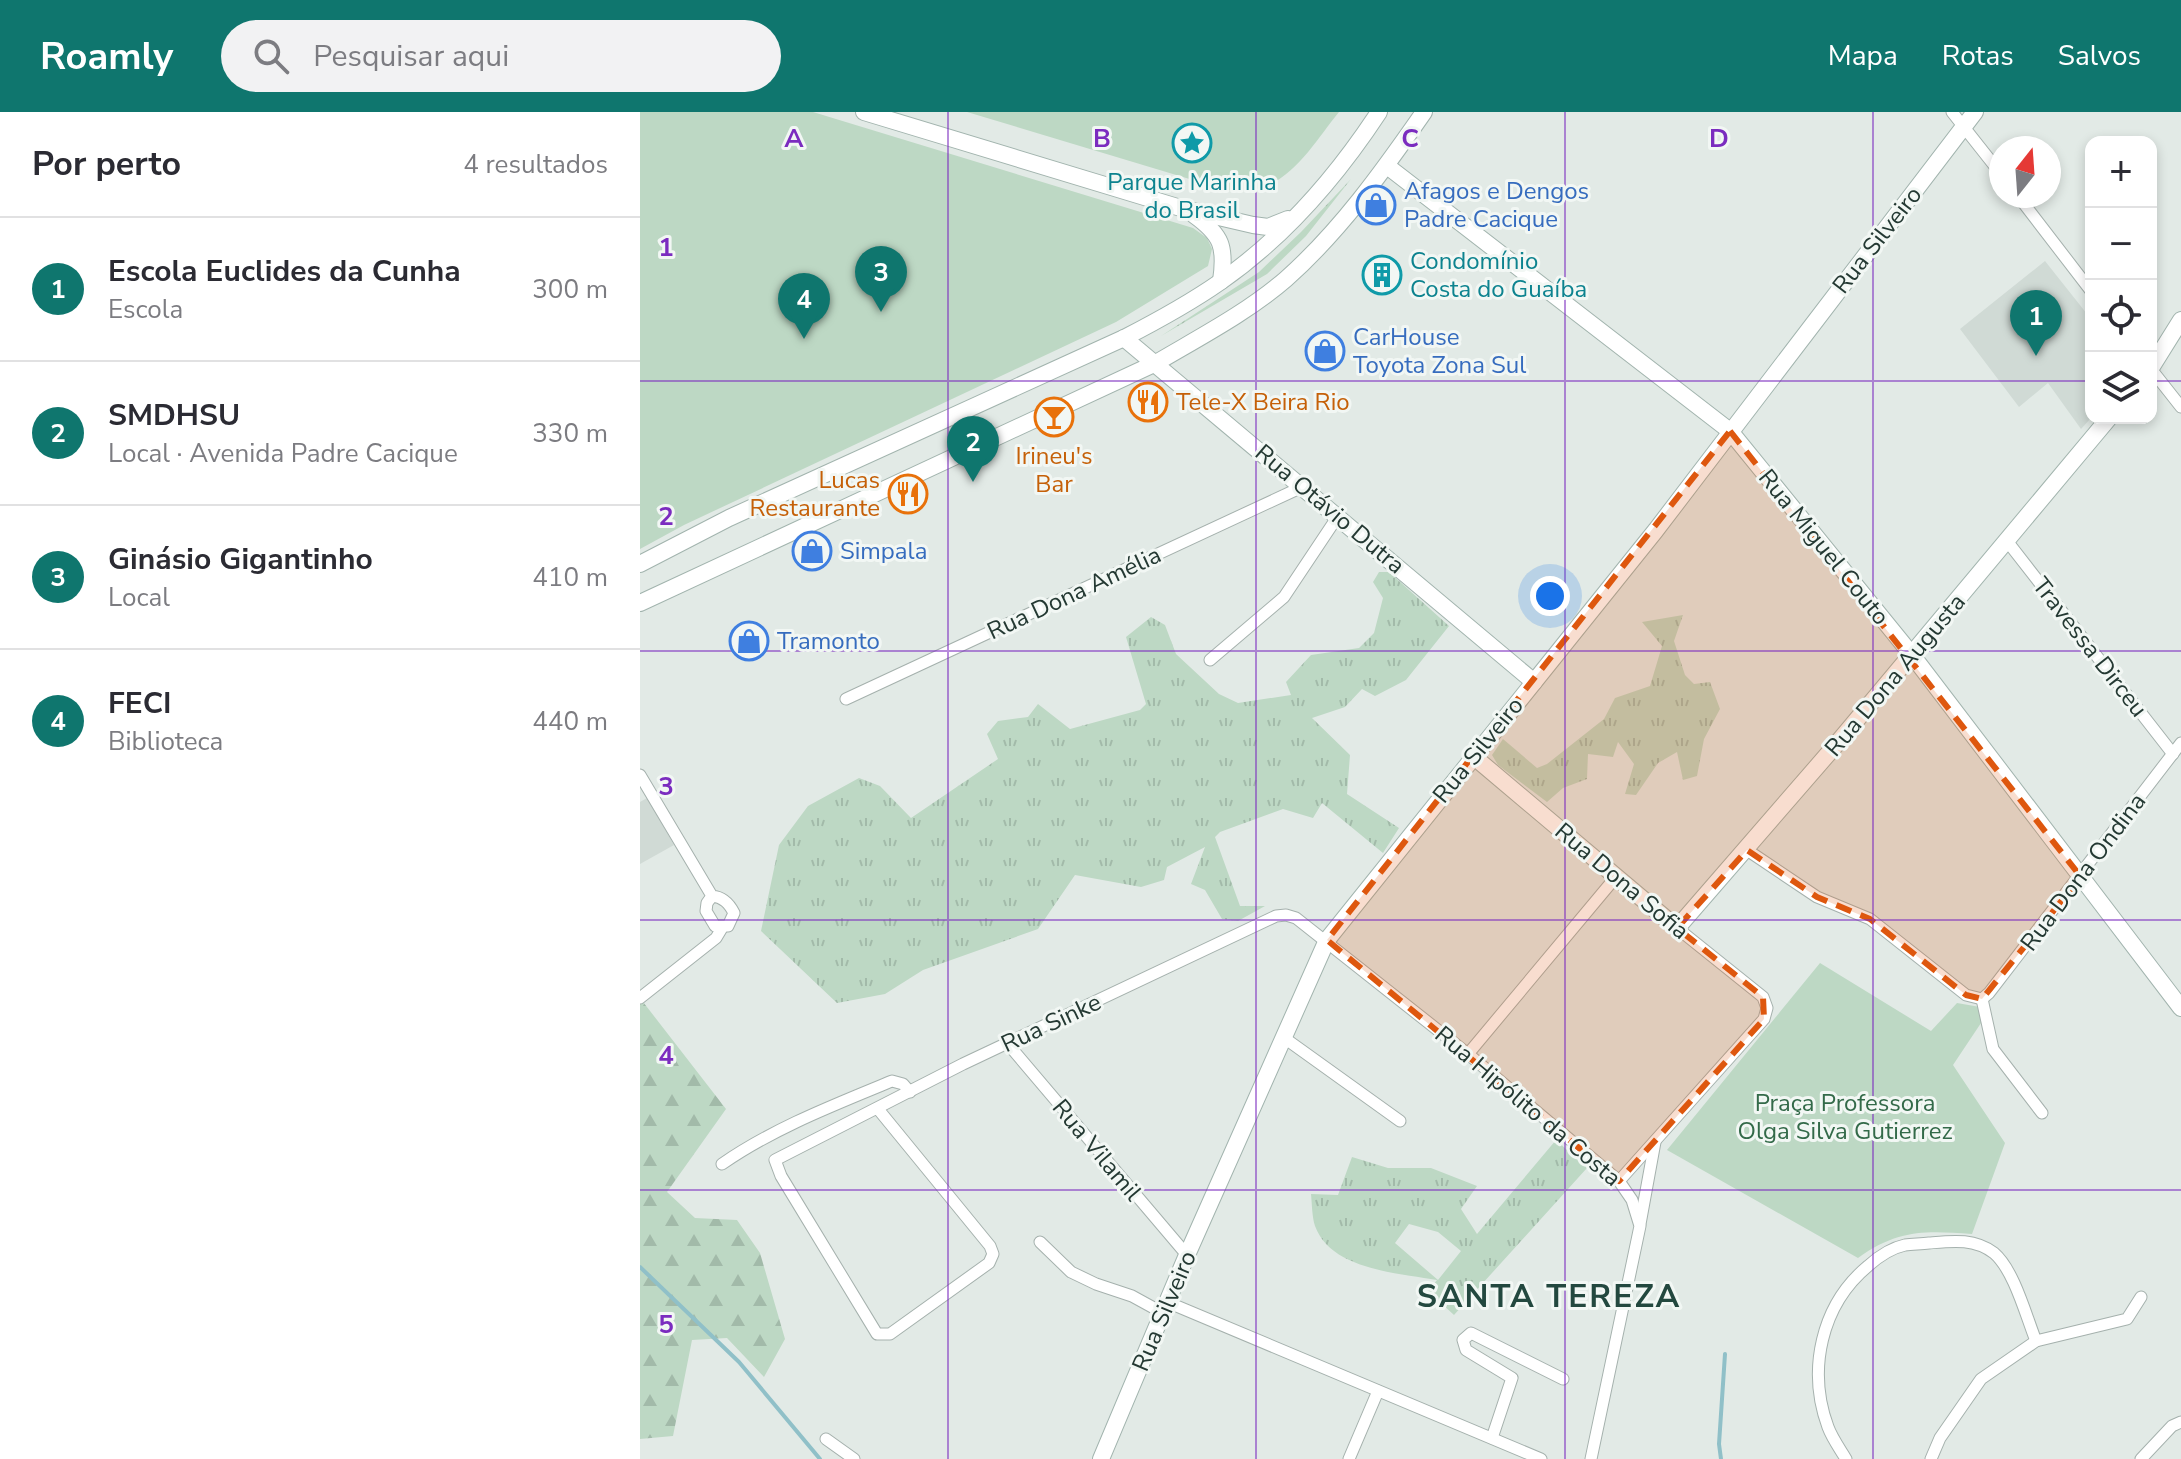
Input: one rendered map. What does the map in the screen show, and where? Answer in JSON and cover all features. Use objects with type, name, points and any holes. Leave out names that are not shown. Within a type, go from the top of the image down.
[{"type":"street","points":[[864,112],[1184,209],[1268,227],[1300,212]]},
{"type":"street","points":[[640,564],[729,518],[1124,338],[1221,281],[1300,212],[1359,143],[1379,112]]},
{"type":"street","points":[[640,603],[1156,363],[1222,323],[1285,280],[1347,216],[1424,112]]},
{"type":"street","points":[[1952,112],[1989,158]]},
{"type":"street","name":"Rua Silveiro","points":[[1101,1459],[1187,1255],[1327,940],[1656,530],[1975,112]]},
{"type":"street","name":"Rua Miguel Couto","points":[[1387,166],[1730,431],[1912,655],[2181,1008]]},
{"type":"street","points":[[2027,208],[2085,283]]},
{"type":"street","points":[[1184,209],[1213,229],[1223,248],[1221,281]]},
{"type":"street","points":[[2157,358],[2181,320]]},
{"type":"street","name":"Rua Otávio Dutra","points":[[1124,338],[1534,682]]},
{"type":"street","points":[[2157,376],[2181,407]]},
{"type":"street","name":"Rua Dona Augusta","points":[[1677,928],[1747,850],[2104,424]]},
{"type":"street","name":"Rua Dona Amélia","points":[[846,699],[1302,487]]},
{"type":"street","points":[[1210,660],[1284,597],[1338,516]]},
{"type":"street","name":"Travessa Dirceu","points":[[2007,541],[2173,754]]},
{"type":"street","name":"Rua Dona Ondina","points":[[1982,999],[2081,877],[2181,743]]},
{"type":"street","name":"Rua Dona Sofia","points":[[1473,756],[1615,878],[1763,997],[1767,1008],[1764,1019],[1655,1142]]},
{"type":"street","points":[[640,775],[712,896],[724,899],[734,913],[732,920],[716,938],[640,998]]},
{"type":"street","points":[[1747,850],[1817,897],[1870,919],[1966,995],[1982,999],[1993,1049],[2042,1113]]},
{"type":"street","points":[[1468,1054],[1615,878]]},
{"type":"street","points":[[712,896],[706,911],[715,926],[722,928]]},
{"type":"street","name":"Rua Sinke","points":[[878,1109],[990,1246],[993,1254],[989,1263],[883,1336],[877,1334],[781,1176],[775,1160],[1008,1044],[1276,916],[1296,918],[1327,940]]},
{"type":"street","name":"Rua Hipólito da Costa","points":[[1327,940],[1619,1181],[1632,1200],[1640,1226]]},
{"type":"street","points":[[1283,1037],[1400,1121]]},
{"type":"street","name":"Rua Vilamil","points":[[1008,1044],[1187,1255]]},
{"type":"street","points":[[722,1164],[779,1131],[892,1081],[903,1084],[910,1092]]},
{"type":"street","points":[[1619,1181],[1655,1142]]},
{"type":"street","points":[[1591,1459],[1655,1142]]},
{"type":"street","points":[[1846,1459],[1828,1428],[1821,1397],[1818,1369],[1822,1340],[1830,1313],[1841,1292],[1880,1256],[1903,1245],[1953,1240],[1972,1242],[1994,1254],[2010,1276],[2036,1341]]},
{"type":"street","points":[[1040,1242],[1071,1272],[1378,1391],[1541,1459]]},
{"type":"street","points":[[1931,1459],[1940,1438],[1981,1379],[2036,1341],[2127,1319],[2141,1297]]},
{"type":"street","points":[[1492,1438],[1512,1378],[1466,1350],[1463,1340],[1471,1333],[1563,1379]]},
{"type":"street","points":[[1349,1459],[1378,1391]]},
{"type":"street","points":[[2141,1459],[2172,1426],[2181,1422]]},
{"type":"street","points":[[826,1439],[854,1459]]},
{"type":"highlighted area","points":[[1730,431],[2081,877],[1982,999],[1966,995],[1870,919],[1817,897],[1747,850],[1677,928],[1763,997],[1764,1019],[1619,1181],[1327,940]]},
{"type":"shaded area","points":[[2045,261],[2085,311],[2086,424],[2081,429],[2048,383],[2019,407],[1960,329]]},
{"type":"shaded area","points":[[647,798],[674,845],[640,864],[640,802]]},
{"type":"green space","points":[[640,112],[813,112],[1193,228],[1207,238],[1212,249],[1208,266],[1116,322],[684,525],[640,549]]},
{"type":"green space","name":"Parque Marinha do Brasil","points":[[967,112],[1339,112],[1303,158],[1282,177],[1257,189],[1226,190]]},
{"type":"green space","points":[[1351,179],[1306,236],[1267,274],[1161,336],[1259,272]]},
{"type":"green space","points":[[1379,572],[1389,572],[1449,626],[1406,680],[1375,696],[1362,689],[1345,707],[1312,718],[1350,755],[1347,794],[1399,828],[1383,853],[1322,803],[1313,818],[1283,809],[1220,832],[1215,837],[1240,906],[1265,906],[1238,921],[1222,919],[1205,890],[1191,884],[1205,847],[1167,867],[1164,880],[1141,887],[1075,875],[1038,929],[923,970],[885,994],[837,1003],[761,931],[779,845],[808,806],[859,778],[880,786],[911,818],[998,759],[987,734],[998,721],[1028,717],[1038,704],[1070,729],[1140,710],[1146,704],[1126,637],[1151,617],[1165,625],[1176,654],[1219,694],[1238,703],[1291,695],[1286,682],[1311,655],[1359,648],[1374,633],[1383,598],[1373,582]]},
{"type":"green space","points":[[1683,615],[1674,641],[1685,675],[1694,684],[1710,682],[1720,709],[1704,739],[1697,776],[1683,780],[1677,752],[1658,763],[1636,795],[1625,794],[1634,764],[1618,742],[1613,757],[1588,754],[1587,779],[1563,788],[1547,802],[1498,765],[1492,755],[1503,739],[1537,768],[1547,764],[1604,719],[1615,698],[1650,686],[1662,646],[1642,622]]},
{"type":"green space","name":"Praça Professora Olga Silva Gutierrez","points":[[1820,963],[1931,1031],[1957,1003],[1980,1007],[1983,1020],[1953,1065],[2005,1143],[1972,1234],[1913,1234],[1886,1242],[1858,1258],[1667,1150]]},
{"type":"green space","points":[[640,998],[726,1109],[667,1192],[695,1218],[737,1220],[760,1253],[785,1339],[764,1377],[727,1338],[692,1340],[673,1436],[640,1439]]},
{"type":"green space","points":[[1556,1140],[1587,1168],[1454,1315],[1428,1291],[1437,1280],[1367,1267],[1335,1252],[1323,1241],[1315,1226],[1311,1194],[1338,1195],[1352,1157],[1388,1168],[1431,1168],[1477,1186],[1461,1209],[1477,1234]],"holes":[[[1409,1224],[1438,1232],[1461,1251],[1438,1280],[1395,1243]]]},
{"type":"waterway","points":[[640,1267],[739,1362],[820,1459]]},
{"type":"waterway","points":[[1721,1459],[1719,1444],[1725,1354]]},
{"type":"place","name":"Parque Marinha do Brasil","points":[[1192,143]]},
{"type":"place","name":"Afagos e Dengos Padre Cacique","points":[[1376,205]]},
{"type":"place","name":"Condomínio Costa do Guaíba","points":[[1382,275]]},
{"type":"place","name":"Ginásio Gigantinho","points":[[881,312]]},
{"type":"place","name":"FECI","points":[[804,339]]},
{"type":"place","name":"CarHouse Toyota Zona Sul","points":[[1325,351]]},
{"type":"place","name":"Escola Euclides da Cunha","points":[[2036,356]]},
{"type":"place","name":"Tele-X Beira Rio","points":[[1148,402]]},
{"type":"place","name":"Irineu's Bar","points":[[1054,417]]},
{"type":"place","name":"SMDHSU","points":[[973,482]]},
{"type":"place","name":"Lucas Restaurante","points":[[908,494]]},
{"type":"place","name":"Simpala","points":[[812,551]]},
{"type":"place","name":"Tramonto","points":[[749,641]]},
{"type":"district","name":"SANTA TEREZA","points":[[1549,1296]]}]
